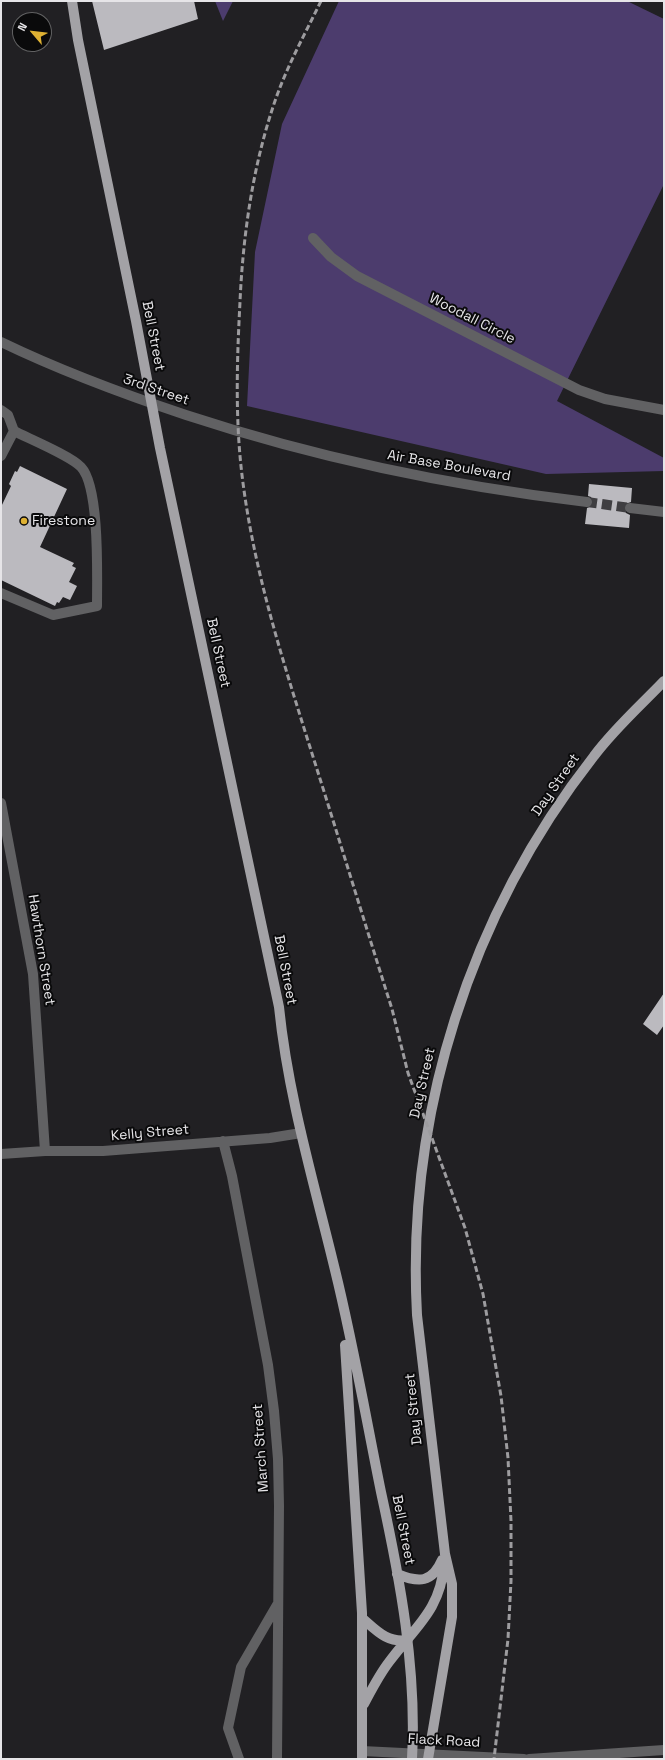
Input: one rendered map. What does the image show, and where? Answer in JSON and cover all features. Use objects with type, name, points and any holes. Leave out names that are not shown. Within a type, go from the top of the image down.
[{"type":"main road","name":"Bell Street","points":[[72,1],[78,40],[136,321],[160,448],[279,1006],[282,1039],[301,1132],[335,1271],[397,1574],[408,1640],[412,1682],[412,1756]]},
{"type":"main road","name":"Day Street","points":[[429,1756],[452,1617],[452,1584],[445,1554],[417,1315],[415,1277],[418,1198],[426,1133],[443,1057],[466,984],[487,933],[510,885],[535,840],[595,754],[664,682]]},
{"type":"main road","name":"Bell Street","points":[[343,1310],[362,1618],[362,1755]]},
{"type":"main road","name":"Day Street","points":[[363,1705],[390,1661],[425,1620],[443,1582],[445,1554]]},
{"type":"main road","points":[[397,1574],[417,1580],[430,1577],[438,1570],[445,1554]]},
{"type":"main road","points":[[362,1618],[391,1640],[408,1640]]},
{"type":"street","name":"Woodall Circle","points":[[313,238],[346,270],[579,390],[604,399],[664,410]]},
{"type":"street","name":"3rd Street","points":[[1,342],[122,393],[209,422],[308,451]]},
{"type":"street","points":[[1,410],[8,415],[14,431],[77,464],[87,475],[92,498],[96,533],[97,606],[53,615],[1,593]]},
{"type":"street","points":[[1,456],[14,431]]},
{"type":"street","name":"Air Base Boulevard","points":[[308,451],[438,480],[587,502]]},
{"type":"street","points":[[630,508],[664,512]]},
{"type":"street","name":"Hawthorn Street","points":[[1,803],[33,974],[45,1151]]},
{"type":"street","name":"Kelly Street","points":[[1,1154],[45,1151],[103,1151],[270,1138],[301,1132]]},
{"type":"street","name":"March Street","points":[[223,1141],[232,1176],[265,1350],[274,1411],[278,1459],[277,1759]]},
{"type":"street","points":[[239,1759],[228,1728],[240,1667],[277,1605]]},
{"type":"street","points":[[530,1759],[664,1750]]},
{"type":"street","name":"Flack Road","points":[[362,1755],[524,1759]]},
{"type":"shaded area","points":[[215,1],[233,1],[223,21]]},
{"type":"shaded area","points":[[339,1],[627,1],[664,19],[664,184],[557,401],[664,458],[664,471],[546,474],[247,406],[255,252],[282,124]]},
{"type":"building","points":[[92,1],[194,1],[198,19],[104,50]]},
{"type":"building","points":[[20,466],[67,489],[40,547],[74,563],[72,566],[76,568],[69,582],[77,586],[70,600],[63,597],[55,606],[1,580],[1,507],[11,486],[9,484],[15,471],[17,472]]},
{"type":"building","points":[[589,484],[632,488],[631,502],[625,504],[624,508],[626,513],[630,515],[629,528],[585,524],[587,508],[592,506],[593,502],[591,497],[588,496]]},
{"type":"building","points":[[664,993],[664,1025],[657,1035],[643,1024]]},
{"type":"tunnel","points":[[587,502],[630,508]]},
{"type":"railway","points":[[321,1],[291,63],[275,101],[267,125],[250,200],[241,276],[237,366],[238,432],[242,475],[253,543],[278,644],[392,1009],[408,1073],[465,1228],[483,1294],[501,1396],[508,1458],[511,1521],[511,1581],[508,1639],[494,1759]]},
{"type":"place","name":"Firestone","points":[[24,521]]}]
